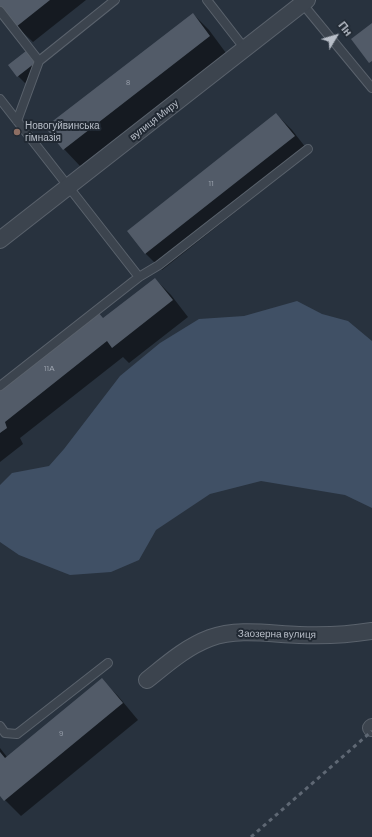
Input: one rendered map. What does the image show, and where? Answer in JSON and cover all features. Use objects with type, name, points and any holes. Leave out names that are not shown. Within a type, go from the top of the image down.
[{"type":"street","name":"вулиця Миру","points":[[0,240],[245,49],[303,1]]},
{"type":"street","name":"Заозерна вулиця","points":[[146,680],[181,652],[211,638],[250,632],[328,635],[372,631]]},
{"type":"lane","points":[[17,121],[39,61],[115,0]]},
{"type":"lane","points":[[207,0],[245,49]]},
{"type":"lane","points":[[303,1],[372,88]]},
{"type":"lane","points":[[0,11],[39,61]]},
{"type":"lane","points":[[0,100],[139,277]]},
{"type":"lane","points":[[0,386],[139,277],[159,265],[308,149]]},
{"type":"lane","points":[[0,726],[5,733],[17,734],[108,663]]},
{"type":"water","points":[[297,301],[322,314],[348,321],[372,341],[372,508],[345,495],[261,481],[210,494],[156,530],[139,560],[111,572],[70,575],[19,555],[0,542],[0,485],[12,473],[49,466],[64,449],[120,376],[160,343],[199,319],[244,316]]},
{"type":"building","points":[[0,0],[50,0],[16,27],[0,7]]},
{"type":"building","points":[[193,13],[210,36],[63,150],[45,127]]},
{"type":"building","points":[[372,23],[372,61],[369,63],[351,39]]},
{"type":"building","points":[[26,51],[35,63],[17,77],[8,65]]},
{"type":"building","points":[[276,113],[295,136],[145,254],[127,231]]},
{"type":"building","points":[[155,278],[173,300],[112,348],[107,341],[5,422],[7,428],[0,433],[0,389],[98,312],[103,318]]},
{"type":"building","points":[[102,678],[123,703],[4,801],[0,796],[0,752],[5,758]]},
{"type":"railway","points":[[251,837],[372,731]]},
{"type":"place","name":"Новогуйвинська гімназія","points":[[17,132]]}]
